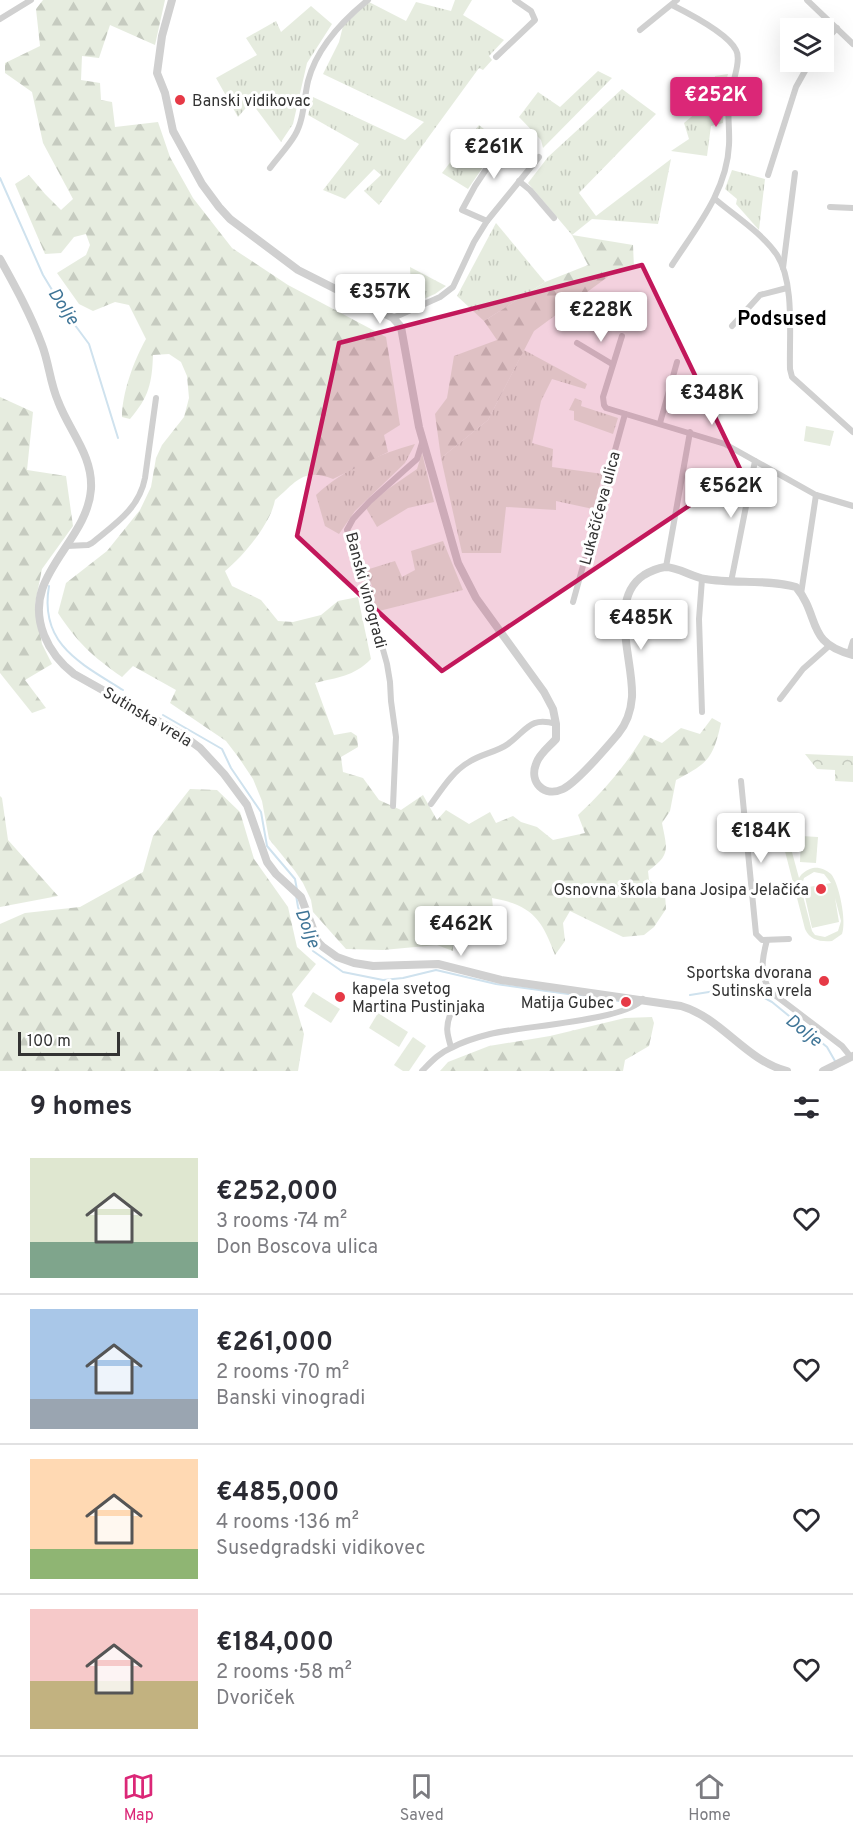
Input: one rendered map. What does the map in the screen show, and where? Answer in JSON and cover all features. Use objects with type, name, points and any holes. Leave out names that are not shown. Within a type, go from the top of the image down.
[{"type":"street","points":[[0,19],[31,0]]},
{"type":"street","points":[[172,0],[162,36],[157,73],[165,93],[173,131],[202,184],[230,219],[298,270],[393,318],[401,327],[410,385],[423,440],[458,563],[476,598],[544,692],[553,709],[556,739],[539,758],[534,772],[541,789],[549,792],[564,789],[619,732],[630,715],[632,695],[624,618],[626,602],[632,588],[648,572],[666,567],[702,579],[796,587],[820,637],[829,646],[851,655],[853,641]]},
{"type":"street","points":[[270,168],[297,133],[309,78],[318,56],[349,15],[368,0]]},
{"type":"street","points":[[496,57],[535,20],[531,11],[514,0]]},
{"type":"street","points":[[807,0],[853,45]]},
{"type":"street","points":[[640,30],[675,2],[712,28],[736,49],[738,58],[729,99],[728,159],[715,199],[672,264]]},
{"type":"street","points":[[834,31],[837,28]]},
{"type":"street","points":[[768,175],[796,87],[804,72]]},
{"type":"street","points":[[487,221],[462,210],[497,153],[502,149],[512,152],[530,167]]},
{"type":"street","points":[[393,318],[440,297],[453,287],[474,242],[487,221],[539,157]]},
{"type":"street","points":[[783,268],[795,173]]},
{"type":"street","points":[[519,181],[530,190],[554,218]]},
{"type":"street","points":[[715,199],[776,253],[783,268],[790,312],[790,374],[796,382],[853,432]]},
{"type":"street","points":[[830,207],[853,208]]},
{"type":"street","name":"Sutinska vrela","points":[[0,259],[38,334],[59,405],[83,449],[90,472],[89,502],[83,520],[43,583],[39,602],[40,625],[52,650],[74,674],[181,734],[208,756],[224,774],[247,804],[267,862],[276,874],[302,897],[318,942],[347,961],[373,966],[438,964],[501,980],[681,1006],[700,1013],[767,1064],[787,1071]]},
{"type":"street","points":[[732,326],[760,295],[787,288]]},
{"type":"street","points":[[622,336],[603,397],[604,405],[610,410],[690,432],[729,446],[816,495],[853,506]]},
{"type":"street","points":[[577,343],[612,364]]},
{"type":"street","points":[[660,423],[677,362]]},
{"type":"street","points":[[66,546],[92,543],[123,518],[137,502],[143,489],[156,398]]},
{"type":"street","name":"Lukačićeva ulica","points":[[573,602],[625,414]]},
{"type":"street","points":[[666,567],[690,432]]},
{"type":"street","name":"Banski vinogradi","points":[[393,806],[396,737],[387,664],[372,610],[367,579],[347,530],[352,519],[417,459],[423,440]]},
{"type":"street","points":[[731,582],[755,461]]},
{"type":"street","points":[[801,594],[816,495]]},
{"type":"street","points":[[702,579],[699,619],[702,711]]},
{"type":"street","points":[[780,699],[803,669],[829,646]]},
{"type":"street","points":[[431,804],[451,778],[468,762],[506,745],[534,721],[556,724]]},
{"type":"street","points":[[741,781],[756,934],[762,940],[789,939]]},
{"type":"street","points":[[767,940],[762,972],[771,992],[842,1046],[852,1057],[823,1071]]},
{"type":"street","points":[[422,1071],[435,1057],[451,1047],[491,1033],[605,1015],[633,1008],[643,999]]},
{"type":"street","points":[[451,1013],[447,1023],[447,1035],[451,1047]]},
{"type":"highlighted area","points":[[642,265],[741,471],[442,671],[297,536],[339,343]]},
{"type":"green space","points":[[43,0],[165,0],[155,45],[110,25],[99,58],[82,56],[81,80],[100,83],[101,100],[112,102],[115,127],[158,122],[170,157],[193,198],[232,248],[288,285],[386,337],[400,425],[384,435],[388,452],[333,479],[314,475],[295,482],[275,500],[268,519],[255,539],[225,571],[232,586],[261,600],[278,621],[293,622],[321,615],[338,601],[358,597],[371,659],[351,673],[315,683],[334,735],[351,732],[357,736],[358,747],[341,757],[343,772],[363,778],[379,800],[401,810],[423,795],[437,820],[446,810],[469,824],[490,812],[496,823],[513,816],[521,822],[537,827],[553,840],[585,833],[578,815],[614,777],[644,735],[662,743],[681,728],[700,734],[712,718],[721,723],[715,745],[708,759],[676,780],[670,811],[662,823],[666,851],[661,860],[648,871],[649,880],[665,894],[666,909],[654,927],[644,935],[623,937],[570,911],[563,923],[565,941],[555,955],[545,932],[534,916],[517,905],[492,898],[494,919],[479,935],[463,931],[453,938],[453,951],[437,945],[383,950],[346,949],[313,912],[311,900],[303,883],[269,839],[262,801],[253,779],[226,741],[170,703],[176,690],[133,666],[122,677],[111,669],[79,641],[58,613],[66,583],[107,551],[140,510],[151,487],[156,458],[162,445],[184,417],[189,398],[187,376],[181,362],[169,354],[153,355],[152,374],[141,404],[130,419],[122,417],[130,377],[146,339],[129,305],[115,302],[93,311],[79,304],[57,273],[86,255],[90,245],[86,234],[74,237],[61,253],[45,254],[15,184],[29,175],[61,210],[73,199],[43,143],[32,92],[5,73],[5,63],[40,46],[36,9]]},
{"type":"green space","points":[[455,0],[472,0],[463,15],[504,40],[489,56],[492,60],[483,70],[479,68],[379,205],[364,191],[381,175],[374,169],[345,199],[323,190],[359,144],[308,115],[313,97],[405,140],[424,122],[323,74],[339,42],[343,26],[369,2],[406,21],[416,2],[451,11]]},
{"type":"green space","points":[[311,6],[332,24],[307,63],[293,124],[281,142],[251,102],[238,117],[216,78],[257,55],[246,38],[276,21],[281,32]]},
{"type":"green space","points":[[598,71],[612,78],[543,148],[541,140],[519,117],[538,92],[560,107]]},
{"type":"green space","points":[[728,74],[724,88],[723,123],[711,126],[707,156],[671,151],[689,139],[684,123],[711,100],[715,76]]},
{"type":"green space","points":[[622,89],[656,114],[579,193],[596,216],[671,159],[658,224],[592,219],[572,235],[528,183],[548,157]]},
{"type":"green space","points":[[479,125],[500,142],[468,189],[442,173]]},
{"type":"green space","points":[[732,170],[765,179],[759,230],[736,204],[737,199],[725,189]]},
{"type":"green space","points":[[496,223],[545,282],[484,321],[457,296]]},
{"type":"green space","points":[[572,235],[633,245],[634,268],[613,273],[534,331],[488,420],[441,458],[435,414],[447,398],[454,356],[497,340],[484,321],[545,282],[588,265]]},
{"type":"green space","points":[[410,267],[446,286],[435,294],[412,304]]},
{"type":"green space","points":[[524,350],[587,384],[585,389],[552,379],[541,401],[532,443],[553,449],[552,467],[603,474],[593,509],[556,501],[556,510],[506,507],[501,553],[462,553],[441,458],[488,420]]},
{"type":"green space","points":[[0,397],[33,412],[27,470],[66,476],[73,526],[42,569],[35,604],[42,644],[52,664],[25,680],[46,708],[32,713],[0,673]]},
{"type":"green space","points":[[575,398],[582,401],[581,406],[618,418],[613,434],[574,420],[574,411],[569,410]]},
{"type":"green space","points":[[806,426],[834,431],[830,446],[804,441]]},
{"type":"green space","points":[[415,444],[405,463],[355,511],[339,534],[325,526],[316,495],[350,470]]},
{"type":"green space","points":[[422,453],[434,502],[408,508],[377,527],[366,508],[417,469]]},
{"type":"green space","points":[[443,541],[463,590],[375,612],[372,586],[366,570],[395,561],[402,577],[415,570],[411,551]]},
{"type":"green space","points":[[805,754],[853,756],[853,782],[835,781],[835,770],[817,769]]},
{"type":"green space","points":[[190,789],[217,790],[240,812],[254,859],[288,907],[297,947],[316,964],[292,994],[304,1034],[298,1071],[0,1071],[0,924],[25,913],[80,907],[143,872],[153,836]]},
{"type":"green space","points":[[0,796],[8,840],[58,896],[0,907]]},
{"type":"green space","points":[[786,830],[799,878],[806,871],[820,868],[831,874],[837,885],[844,921],[842,934],[832,941],[816,940],[805,929],[780,832]],"holes":[[[814,872],[824,874],[831,883],[803,888],[812,928],[839,922],[835,898],[841,921],[838,931],[825,937],[815,935],[812,931],[801,888],[804,878]]]},
{"type":"green space","points":[[801,836],[818,837],[816,863],[800,862]]},
{"type":"green space","points":[[313,992],[340,1009],[331,1023],[304,1006]]},
{"type":"green space","points":[[378,1013],[408,1032],[399,1047],[369,1028]]},
{"type":"green space","points":[[652,1017],[654,1023],[649,1046],[625,1060],[623,1071],[440,1071],[448,1062],[489,1046],[550,1036],[625,1018]]},
{"type":"green space","points":[[413,1037],[426,1046],[409,1071],[403,1071],[394,1065]]},
{"type":"waterway","name":"Dolje","points":[[0,178],[43,275],[66,313],[89,344],[118,438]]},
{"type":"waterway","name":"Dolje","points":[[49,586],[50,623],[66,650],[92,671],[123,690]]},
{"type":"waterway","name":"Dolje","points":[[163,715],[222,749],[231,768],[261,812],[267,846],[295,879],[297,890]]},
{"type":"waterway","name":"Dolje","points":[[296,895],[313,951],[343,972],[383,980],[436,970],[496,984],[619,1001]]},
{"type":"waterway","name":"Dolje","points":[[690,995],[746,988],[772,1002],[827,1047],[835,1061]]},
{"type":"place","name":"Banski vidikovac","points":[[180,100]]},
{"type":"place","name":"Osnovna škola bana Josipa Jelačića","points":[[821,889]]},
{"type":"place","name":"Sportska dvorana Sutinska vrela","points":[[824,981]]},
{"type":"place","name":"kapela svetog Martina Pustinjaka","points":[[340,997]]},
{"type":"place","name":"Matija Gubec","points":[[626,1002]]},
{"type":"district","name":"Podsused","points":[[782,318]]}]
